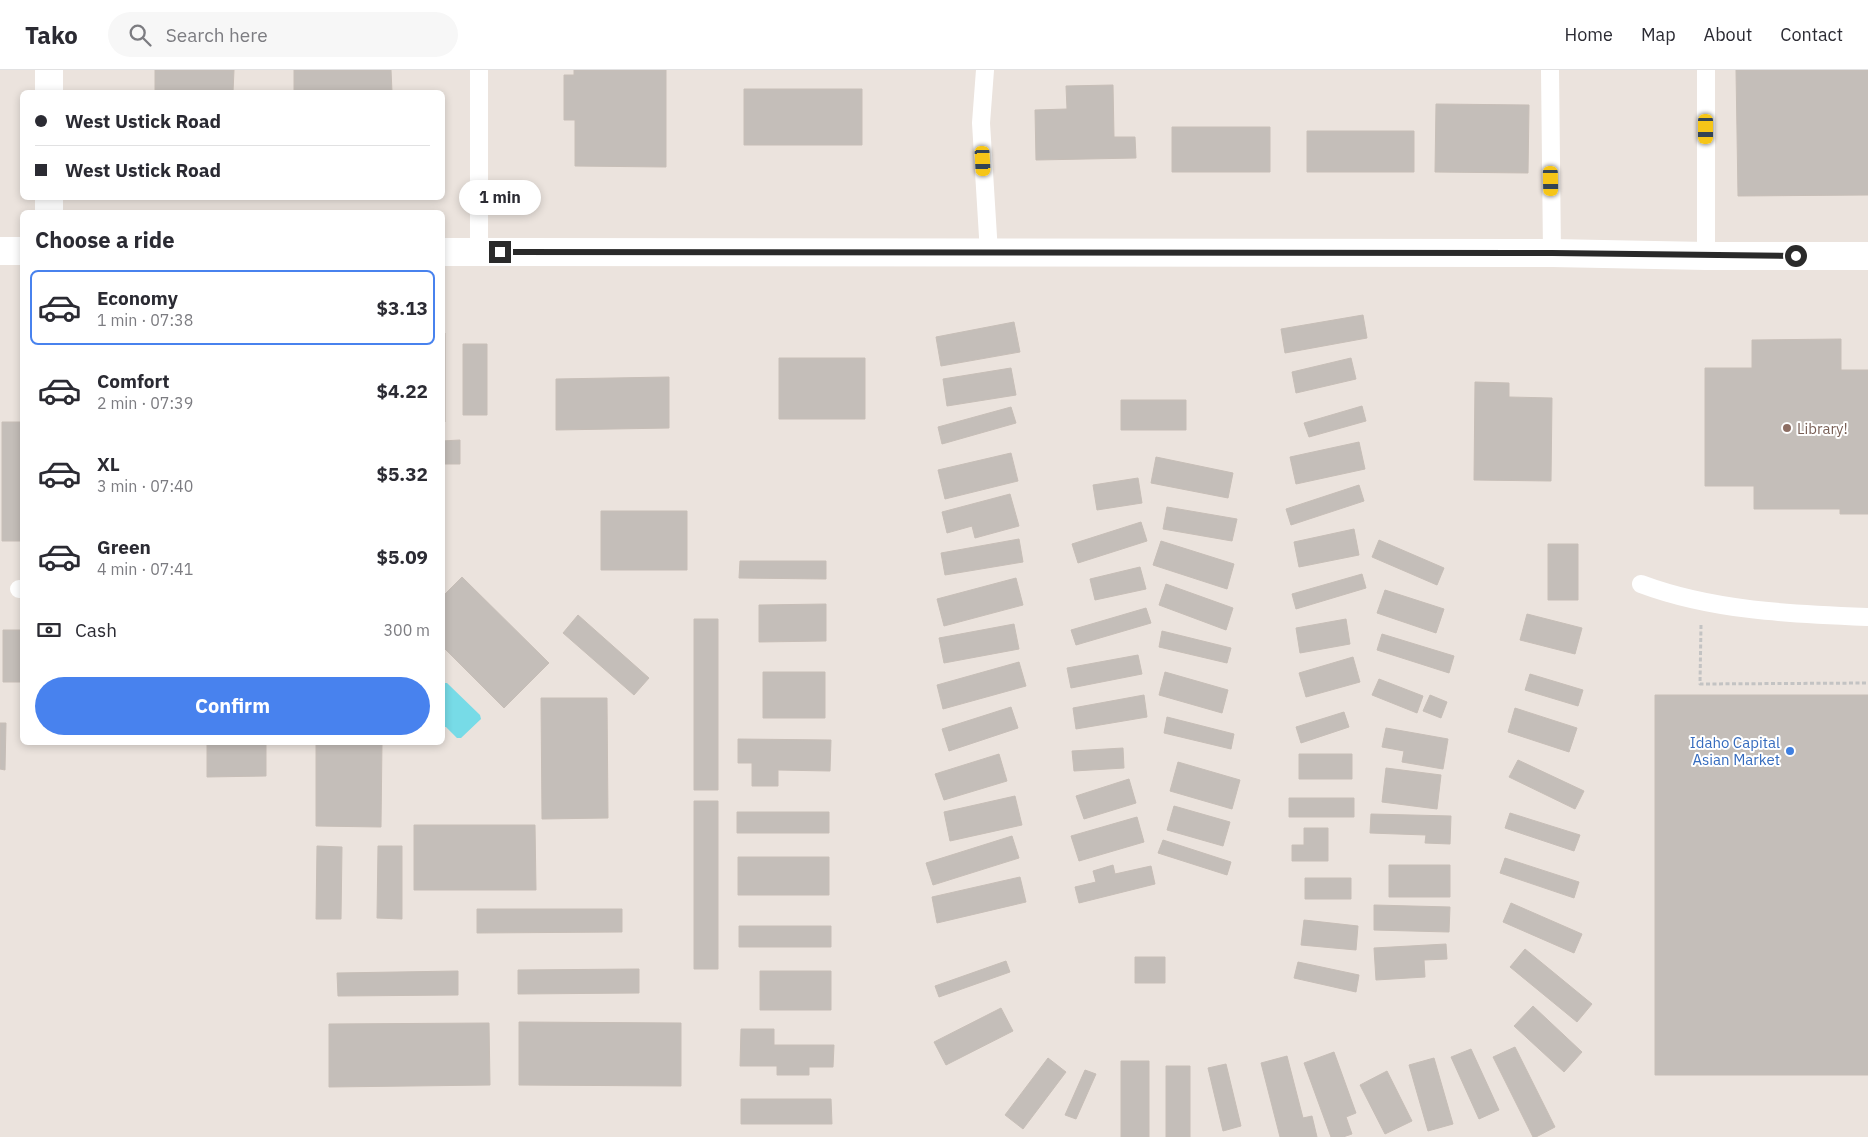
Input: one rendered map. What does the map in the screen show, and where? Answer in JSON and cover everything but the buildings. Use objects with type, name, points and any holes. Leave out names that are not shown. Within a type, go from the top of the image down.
[{"type":"main road","points":[[49,70],[49,90]]},
{"type":"main road","points":[[0,251],[20,252]]},
{"type":"main road","points":[[445,252],[1552,253],[1706,256],[1868,256]]},
{"type":"lane","points":[[478,70],[480,252]]},
{"type":"lane","points":[[985,70],[981,123],[989,252]]},
{"type":"lane","points":[[1550,70],[1552,253]]},
{"type":"lane","points":[[1706,70],[1706,256]]},
{"type":"lane","points":[[1641,584],[1688,598],[1733,607],[1808,615],[1868,617]]},
{"type":"path","points":[[1701,625],[1700,684],[1868,683]]},
{"type":"water","points":[[445,683],[447,683],[480,715],[481,719],[461,738],[457,738],[446,727]]},
{"type":"place","name":"Library!","points":[[1787,428]]},
{"type":"place","name":"Idaho Capital Asian Market","points":[[1790,751]]},
{"type":"route","points":[[500,252],[1552,253],[1796,256]]}]
